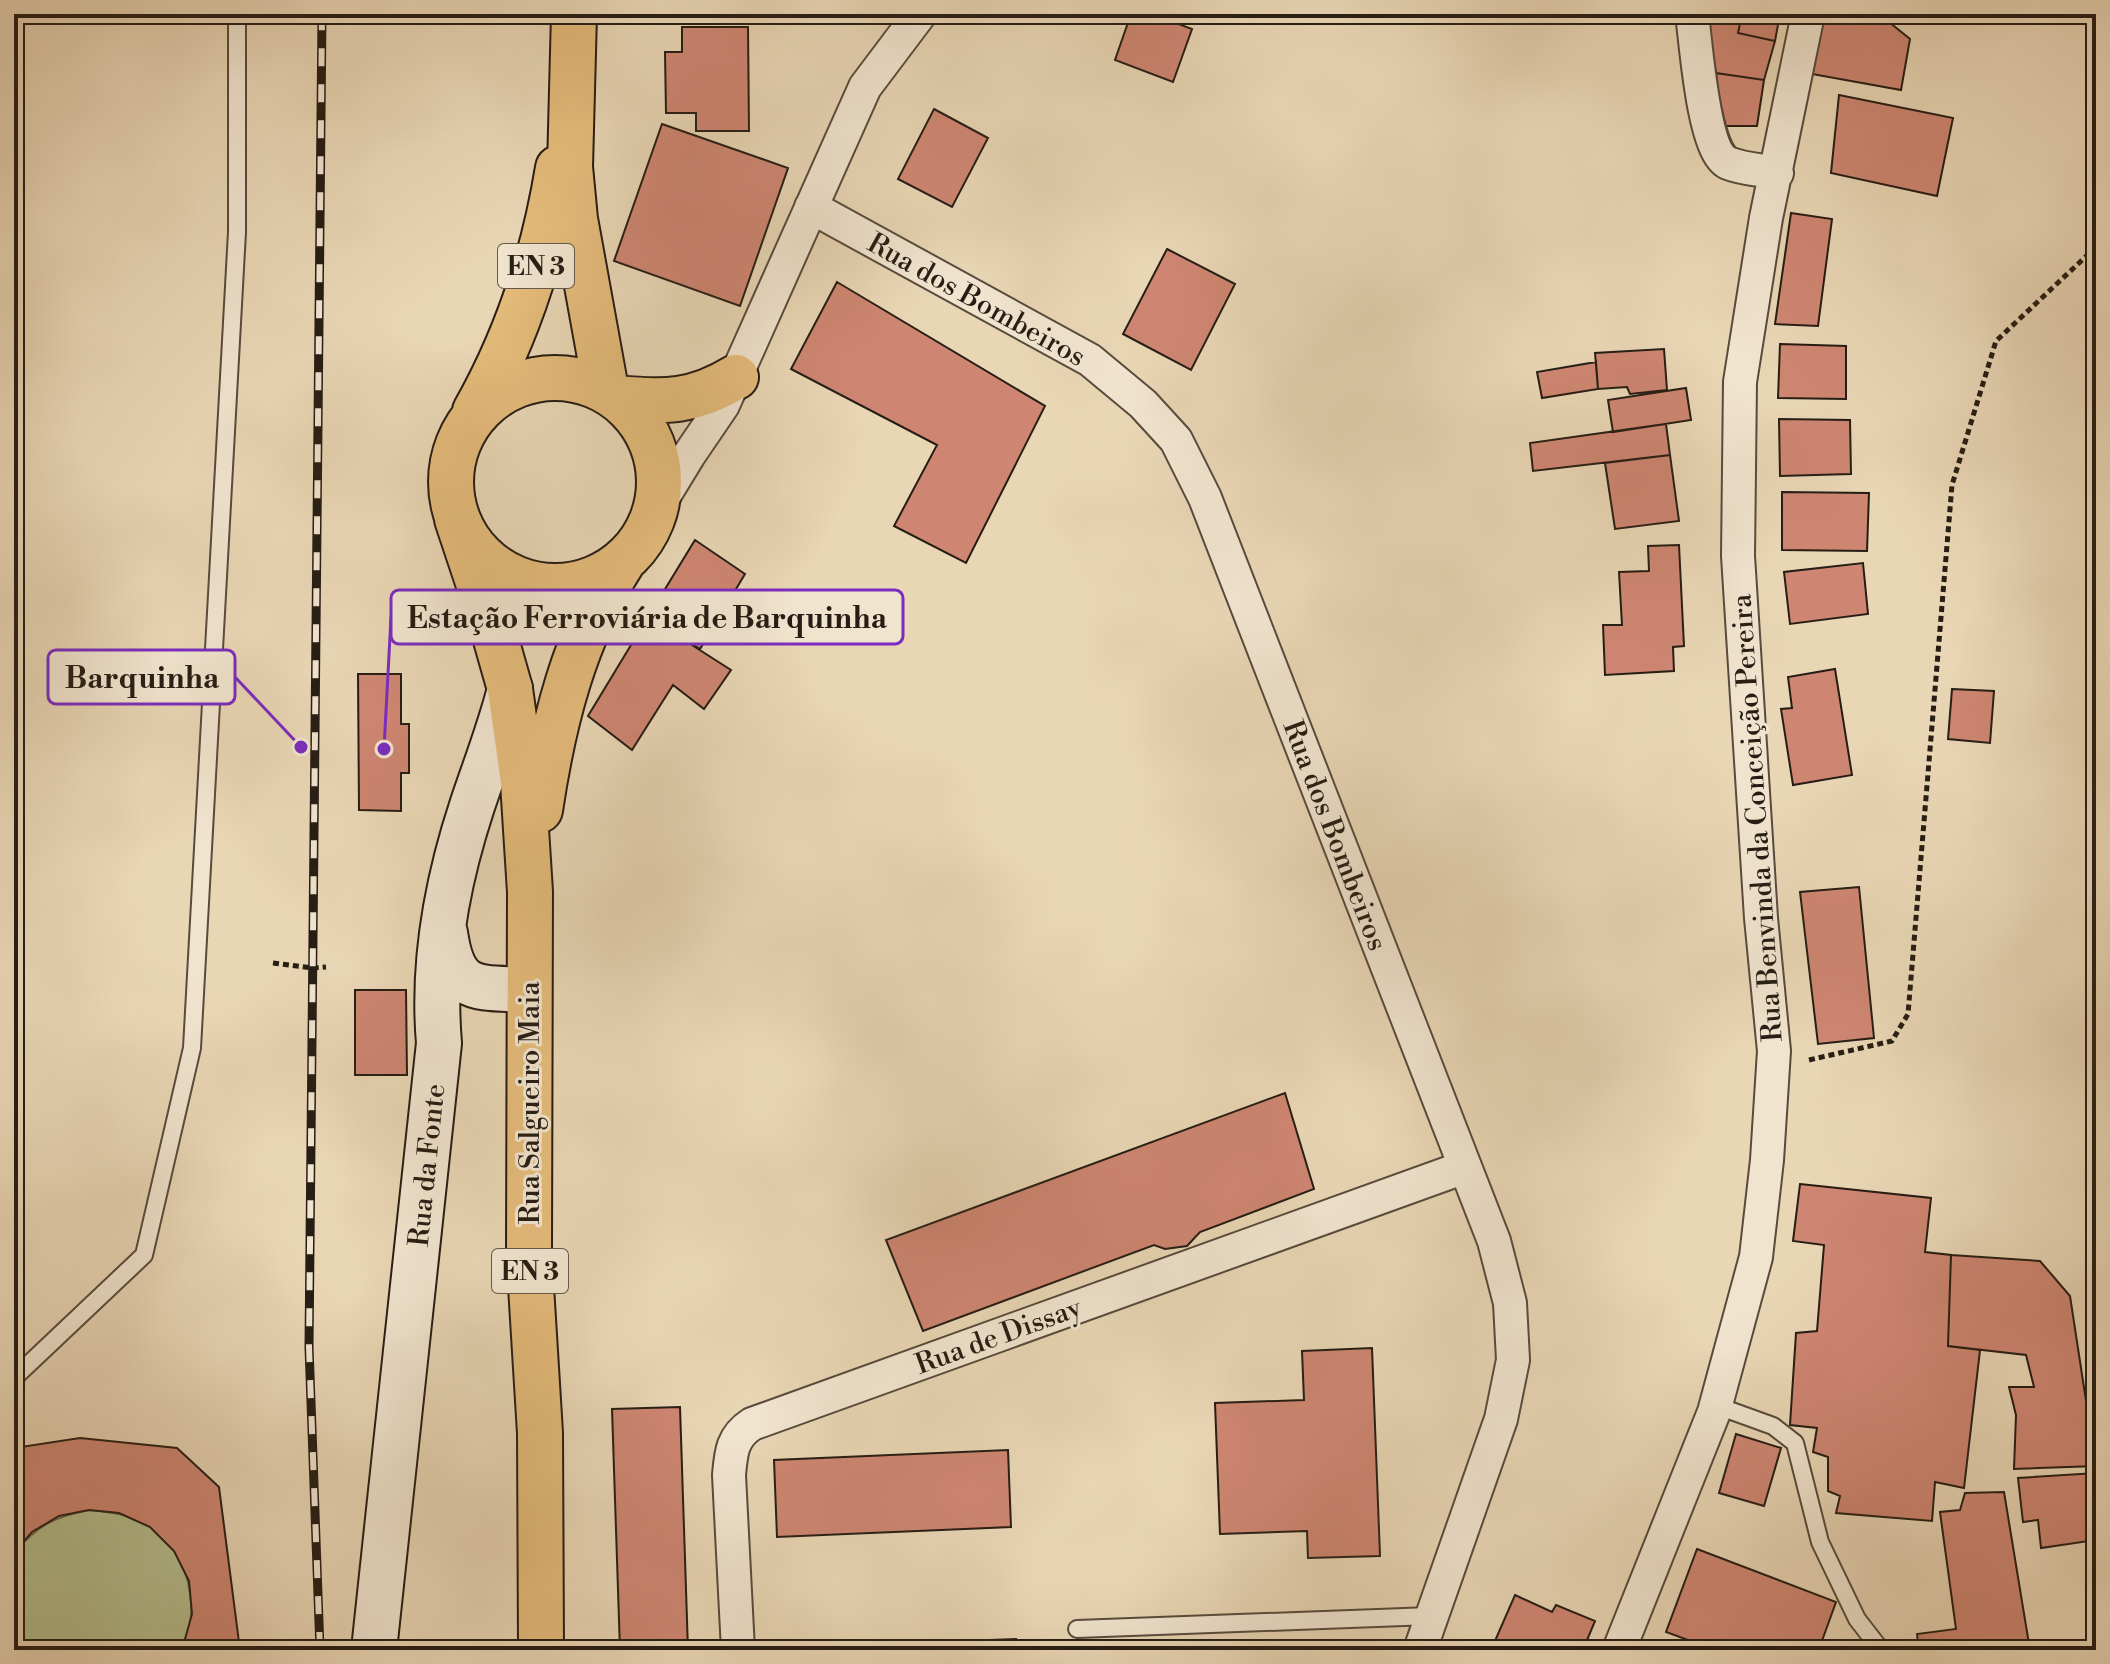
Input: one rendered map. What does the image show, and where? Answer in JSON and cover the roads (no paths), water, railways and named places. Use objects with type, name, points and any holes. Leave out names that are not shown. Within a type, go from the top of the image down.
[{"type":"main road","name":"EN 3","points":[[574,14],[570,167],[575,219],[612,394]]},
{"type":"main road","name":"EN 3","points":[[468,423],[483,406],[508,388],[543,379],[584,381],[612,394],[635,413],[652,443],[660,478],[647,534],[631,556],[586,582],[564,586],[527,585],[488,564],[469,541],[457,519],[451,487],[452,464],[458,442],[468,423],[497,371],[521,315],[553,197],[570,98]]},
{"type":"main road","points":[[612,394],[649,402],[681,400],[712,391],[736,377]]},
{"type":"main road","name":"Rua Salgueiro Maia","points":[[457,519],[510,689],[523,782],[530,892],[529,1254],[540,1433],[541,1650]]},
{"type":"main road","name":"Rua Salgueiro Maia","points":[[530,892],[550,750],[566,688],[591,617],[622,563]]},
{"type":"street","points":[[653,514],[723,405],[865,87],[920,14]]},
{"type":"street","points":[[1692,14],[1709,135],[1718,156],[1728,163],[1777,173]]},
{"type":"street","name":"Rua Benvinda da Conceição Pereira","points":[[1619,1650],[1650,1578],[1715,1405],[1756,1257],[1767,1160],[1774,1051],[1761,918],[1738,556],[1740,382],[1766,218],[1808,14]]},
{"type":"street","name":"Rua dos Bombeiros","points":[[811,207],[1090,360],[1143,404],[1176,440],[1216,527],[1494,1241],[1510,1303],[1513,1360],[1501,1419],[1420,1650]]},
{"type":"street","name":"Rua da Fonte","points":[[374,1650],[439,1043],[437,987],[445,910],[463,835],[498,735],[510,689]]},
{"type":"street","points":[[445,910],[444,926],[449,954],[465,982],[475,987],[529,990]]},
{"type":"street","points":[[439,1043],[458,1003],[475,987]]},
{"type":"street","name":"Rua de Dissay","points":[[738,1650],[729,1475],[731,1449],[739,1433],[752,1424],[1465,1167]]},
{"type":"lane","points":[[14,1378],[144,1255],[192,1048],[237,232],[237,14]]},
{"type":"lane","points":[[1715,1405],[1773,1426],[1795,1443],[1820,1542],[1857,1619],[1881,1650]]},
{"type":"lane","points":[[1077,1629],[1431,1616]]},
{"type":"railway","points":[[320,1650],[309,1347],[322,14]]},
{"type":"place","name":"Barquinha","points":[[301,747]]},
{"type":"place","name":"Estação Ferroviária de Barquinha","points":[[384,749]]}]
